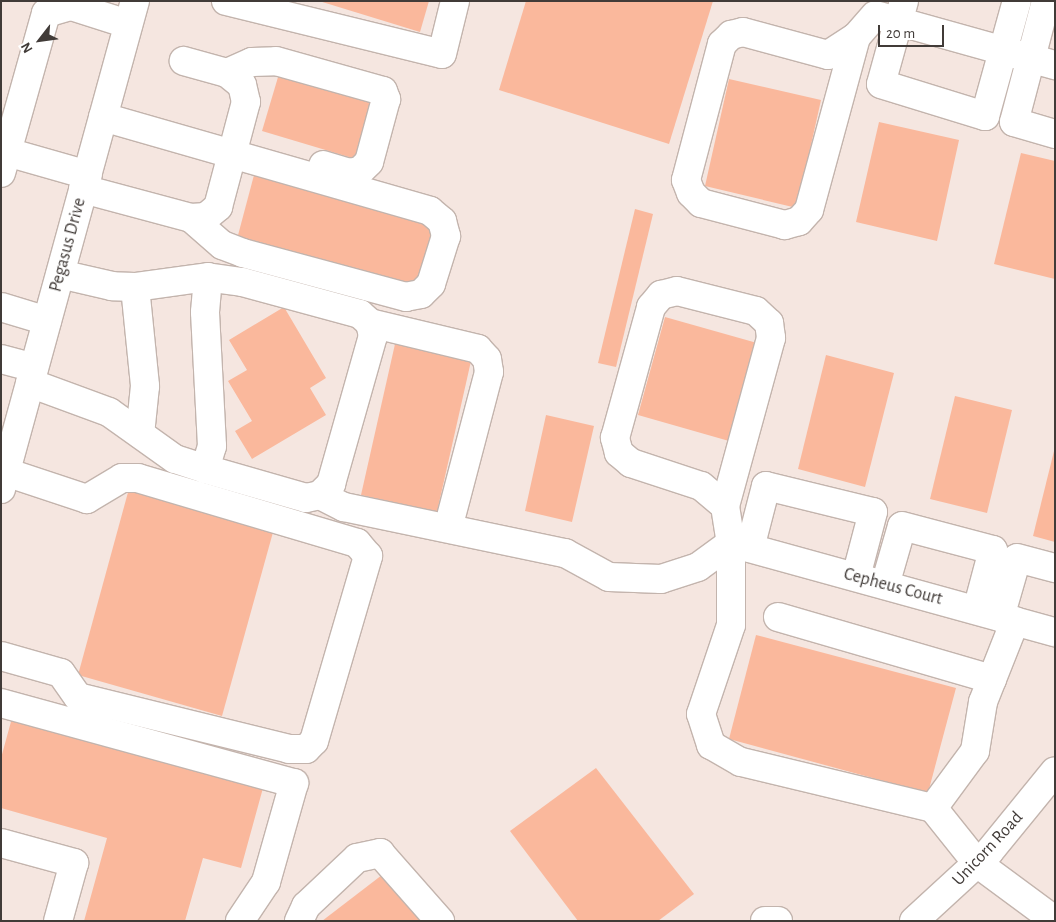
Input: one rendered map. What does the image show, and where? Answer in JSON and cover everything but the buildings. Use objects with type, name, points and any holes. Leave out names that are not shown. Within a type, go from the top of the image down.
[{"type":"street","points":[[227,1],[442,54],[455,1]]},
{"type":"street","points":[[887,10],[881,84],[985,116],[1017,1]]},
{"type":"street","points":[[1046,1],[1043,61],[1014,122],[1055,134]]},
{"type":"street","points":[[132,13],[71,6],[46,13],[4,163],[85,182],[191,218],[222,244],[243,253],[406,297],[422,294],[431,284],[446,236],[442,221],[430,211],[234,146]]},
{"type":"street","points":[[887,10],[1004,51],[1043,61]]},
{"type":"street","points":[[856,37],[809,210],[799,221],[785,225],[702,203],[690,194],[686,180],[722,44],[731,35],[743,32],[828,55],[856,37],[887,10]]},
{"type":"street","name":"Pegasus Drive","points":[[4,480],[132,13]]},
{"type":"street","points":[[184,61],[227,74],[242,85],[246,102],[218,206],[206,217],[191,218]]},
{"type":"street","points":[[103,117],[349,172],[360,171],[370,162],[386,100],[383,91],[373,86],[276,61],[252,62],[227,74]]},
{"type":"street","points":[[60,274],[112,286],[135,288],[208,277],[242,282],[365,319],[478,349],[487,359],[489,372],[448,528]]},
{"type":"street","points":[[205,469],[212,446],[205,312],[208,277]]},
{"type":"street","points":[[135,288],[145,386],[140,434]]},
{"type":"street","points":[[724,506],[771,338],[768,323],[756,311],[677,291],[661,294],[651,307],[617,429],[615,438],[619,453],[631,463],[702,486],[724,506],[741,545]]},
{"type":"street","points":[[1,307],[47,321]]},
{"type":"street","points":[[313,496],[330,484],[373,336],[365,319]]},
{"type":"street","points":[[1,359],[90,403],[140,434],[175,459],[205,469],[313,496],[344,507],[565,553],[609,577],[661,579],[698,567],[741,545]]},
{"type":"street","points":[[1,656],[61,673],[78,697],[289,749],[306,749],[314,741],[368,556],[357,543],[138,478],[122,478],[86,499],[4,480]]},
{"type":"street","points":[[856,577],[873,512],[766,486],[741,545],[731,625],[702,714],[711,745],[741,762],[933,808],[977,862],[1054,920]]},
{"type":"street","points":[[885,585],[902,526],[1055,568]]},
{"type":"street","name":"Cepheus Court","points":[[741,545],[1055,632]]},
{"type":"street","points":[[933,808],[975,751],[983,702],[992,679],[997,616],[1005,554]]},
{"type":"street","points":[[778,617],[992,679]]},
{"type":"street","points":[[1,703],[294,784],[266,882],[240,921]]},
{"type":"street","name":"Unicorn Road","points":[[914,921],[977,862],[1055,771]]},
{"type":"street","points":[[1,843],[74,863],[58,921]]},
{"type":"street","points":[[299,921],[306,906],[357,858],[380,853],[440,921]]},
{"type":"street","points":[[764,921],[778,921]]},
{"type":"shaded area","points":[[1,1],[1055,1],[1055,921],[1,921]]}]
